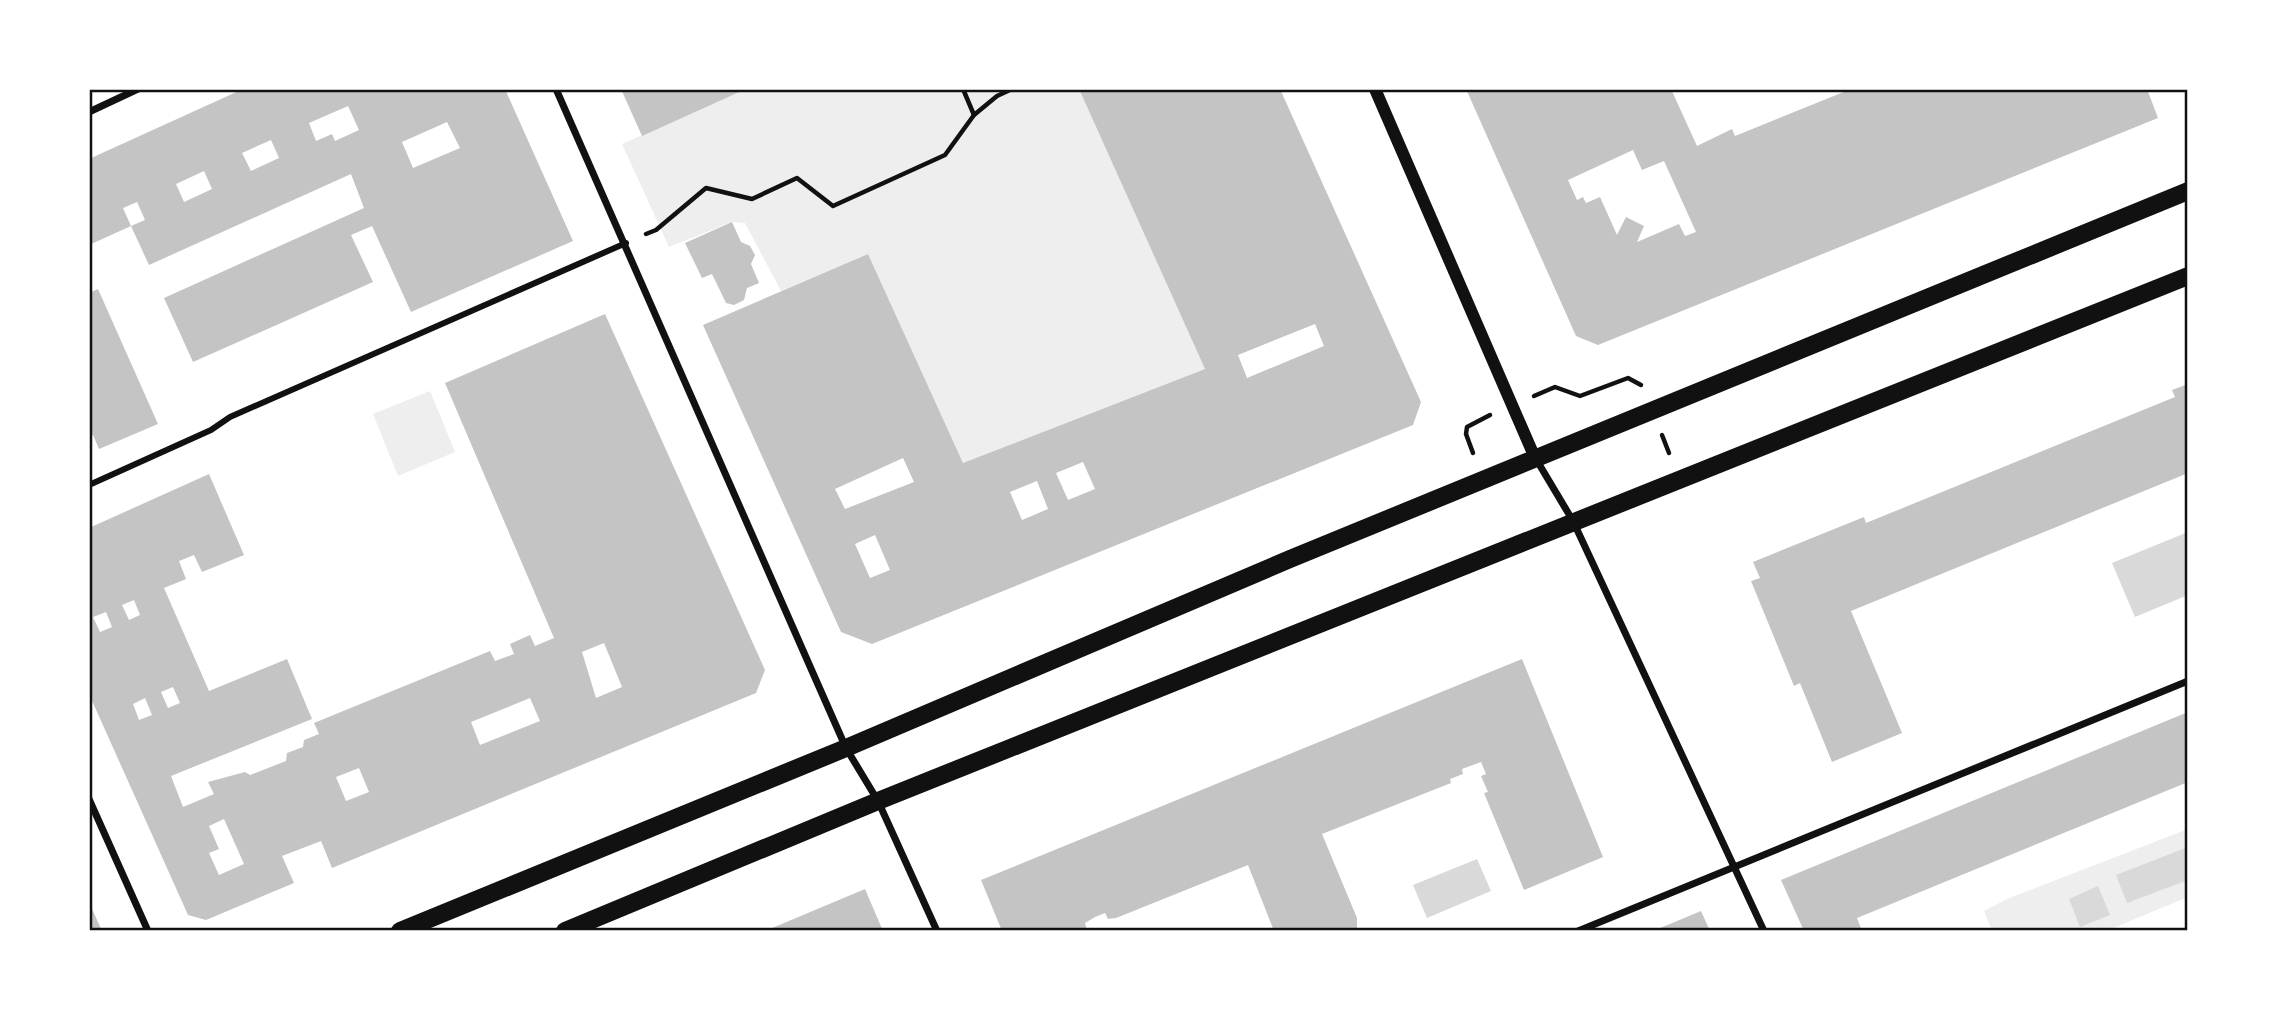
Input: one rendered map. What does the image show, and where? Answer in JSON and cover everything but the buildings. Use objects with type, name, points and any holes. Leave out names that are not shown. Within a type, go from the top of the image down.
[{"type":"main road","points":[[400,931],[846,748],[1484,479],[2188,191]]},
{"type":"main road","points":[[565,931],[878,801],[2188,276]]},
{"type":"street","points":[[89,112],[138,89]]},
{"type":"street","points":[[556,89],[846,748],[878,801],[937,931]]},
{"type":"street","points":[[1375,89],[1535,458],[1573,521],[1764,931]]},
{"type":"street","points":[[89,485],[211,430],[230,417],[626,243]]},
{"type":"street","points":[[1578,931],[2188,681]]},
{"type":"street","points":[[89,799],[148,931]]},
{"type":"path","points":[[963,89],[975,116]]},
{"type":"path","points":[[626,243],[656,230],[706,188],[752,199],[797,178],[833,206],[945,155],[975,116],[997,96],[1012,89]]},
{"type":"path","points":[[1552,388],[1580,396],[1633,379],[1640,385],[1680,479]]},
{"type":"path","points":[[1477,421],[1467,427],[1466,435],[1484,479]]},
{"type":"shaded area","points":[[746,89],[1079,89],[1205,369],[963,463],[868,254],[781,291],[745,223],[732,222],[669,247],[622,144]]},
{"type":"shaded area","points":[[430,391],[455,452],[398,476],[373,414]]},
{"type":"shaded area","points":[[2188,532],[2188,595],[2135,617],[2112,563]]},
{"type":"shaded area","points":[[2188,829],[2188,897],[2106,931],[1992,931],[1984,911],[2007,899]]},
{"type":"shaded area","points":[[2188,847],[2188,880],[2127,903],[2116,875]]},
{"type":"shaded area","points":[[1477,859],[1491,891],[1427,918],[1413,885]]},
{"type":"shaded area","points":[[2098,886],[2110,915],[2080,927],[2069,899]]}]
